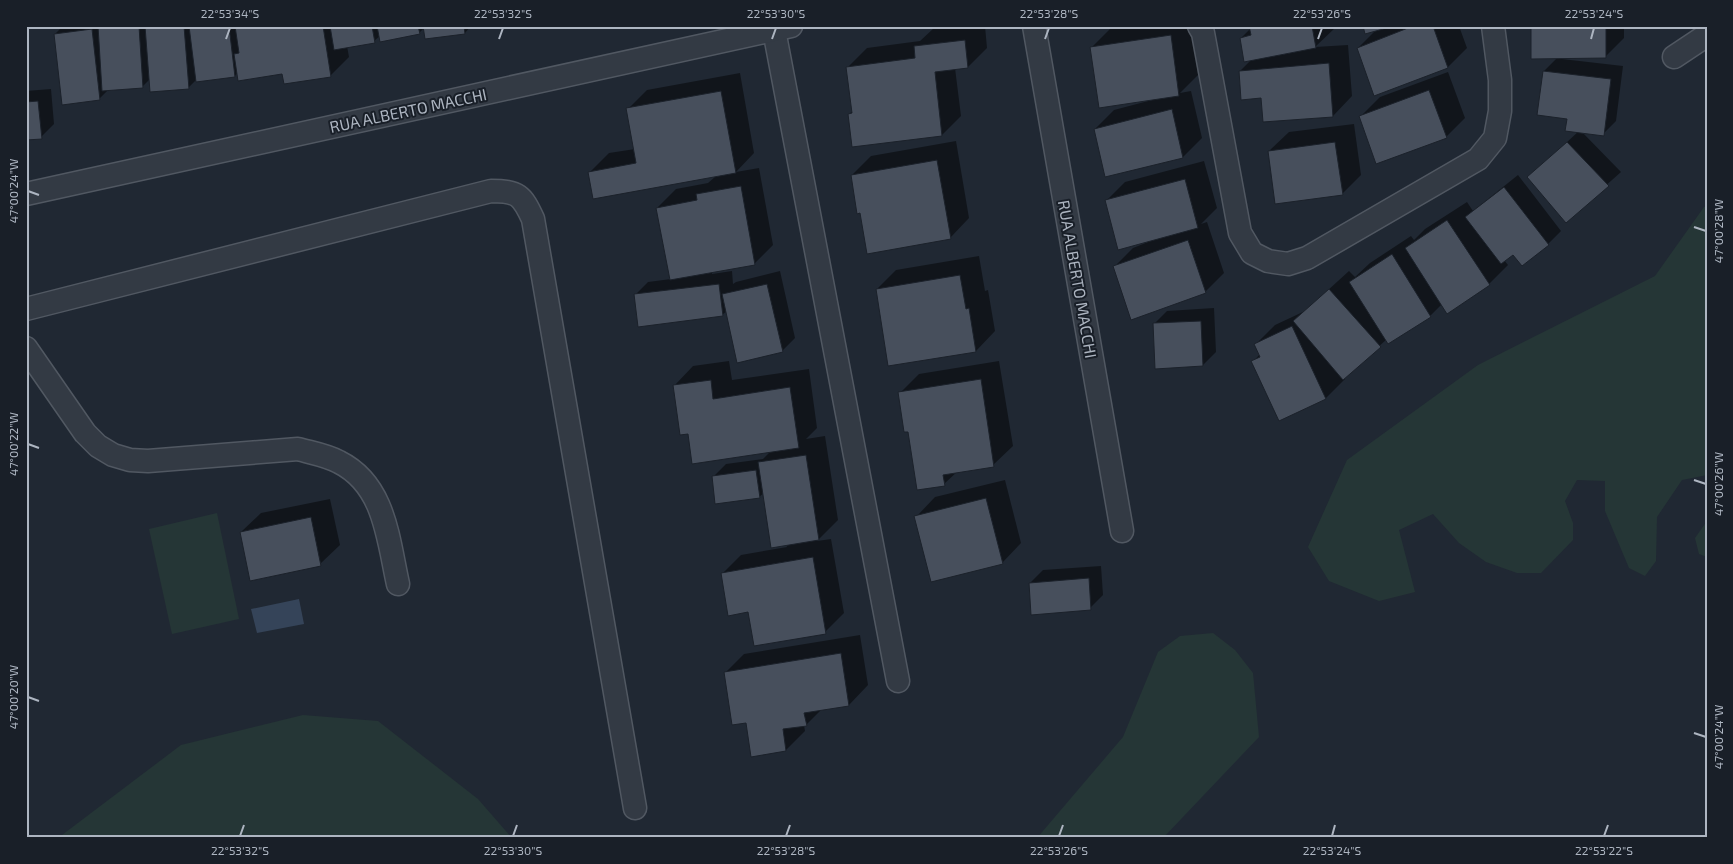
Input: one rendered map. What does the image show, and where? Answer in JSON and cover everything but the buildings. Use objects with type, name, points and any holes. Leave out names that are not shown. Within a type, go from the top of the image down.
[{"type":"street","name":"RUA ALBERTO MACCHI","points":[[1034,26],[1122,531]]},
{"type":"street","points":[[1199,26],[1203,33],[1240,233],[1252,253],[1268,261],[1288,264],[1307,258],[1478,159],[1495,138],[1500,111],[1500,80],[1493,26]]},
{"type":"street","name":"RUA ALBERTO MACCHI","points":[[26,194],[782,28]]},
{"type":"street","points":[[782,28],[898,681]]},
{"type":"street","points":[[1674,57],[1707,35]]},
{"type":"street","points":[[26,309],[491,191],[509,191],[525,201],[533,219],[635,808]]},
{"type":"street","points":[[26,348],[85,433],[98,446],[113,455],[130,460],[148,461],[298,450],[340,462],[372,491],[382,511],[398,584]]},
{"type":"shaded area","points":[[1707,206],[1707,475],[1682,480],[1657,517],[1656,561],[1645,576],[1629,568],[1605,511],[1605,481],[1577,480],[1565,501],[1573,523],[1573,540],[1541,573],[1517,573],[1486,562],[1459,543],[1433,514],[1399,530],[1415,592],[1379,601],[1329,581],[1308,547],[1347,460],[1478,365],[1655,276],[1704,207]]},
{"type":"shaded area","points":[[217,513],[239,619],[172,634],[149,529]]},
{"type":"shaded area","points":[[1707,521],[1707,557],[1699,554],[1695,538]]},
{"type":"shaded area","points":[[1213,633],[1235,650],[1253,673],[1259,737],[1163,838],[1037,838],[1123,737],[1158,652],[1180,636]]},
{"type":"shaded area","points":[[303,715],[378,721],[478,799],[512,838],[58,838],[181,745]]},
{"type":"water","points":[[299,599],[304,624],[257,633],[251,609]]}]
